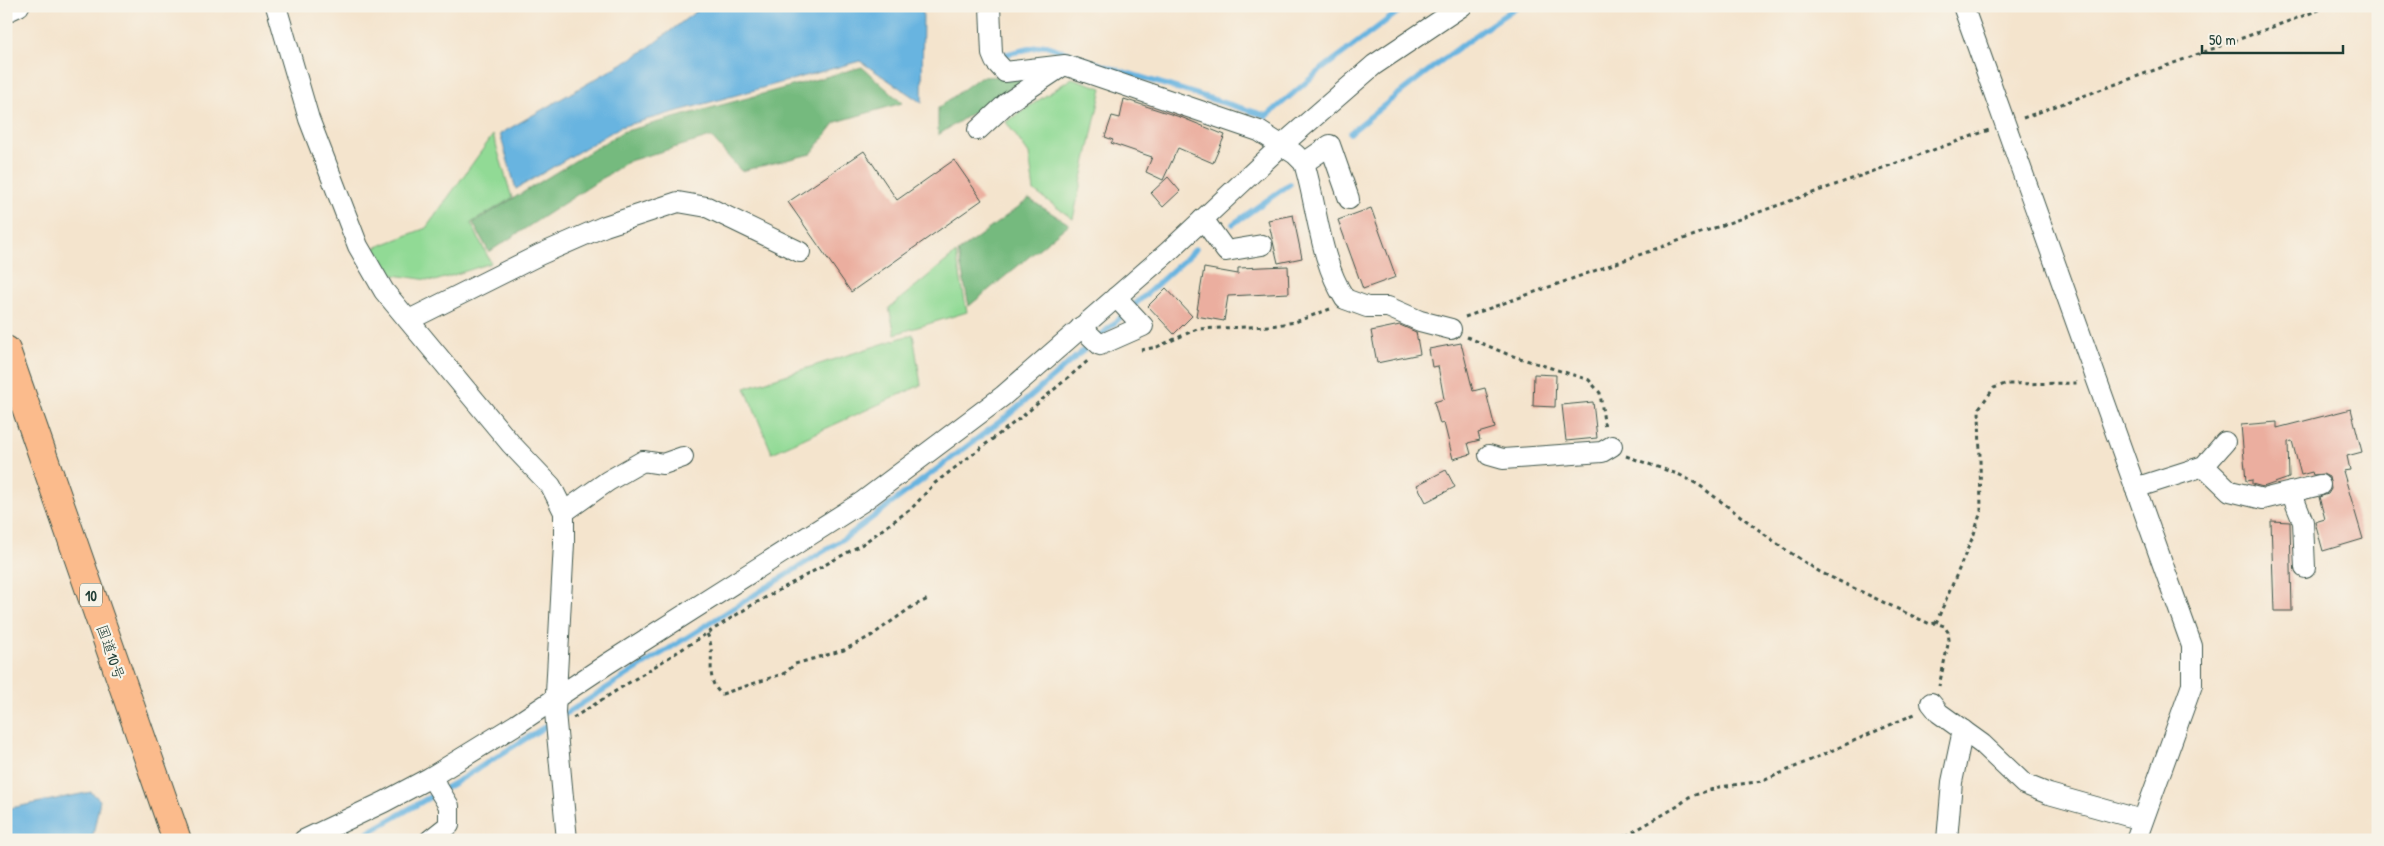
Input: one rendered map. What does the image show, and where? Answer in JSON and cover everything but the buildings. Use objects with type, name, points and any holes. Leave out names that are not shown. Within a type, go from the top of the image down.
[{"type":"highway","name":"国道10号","points":[[6,350],[177,840]]},
{"type":"street","points":[[6,12],[19,6]]},
{"type":"street","points":[[276,6],[309,119],[358,246],[384,291],[511,444],[551,486],[564,512],[557,717],[567,840]]},
{"type":"street","points":[[990,6],[992,54],[995,62],[1005,72],[1065,65],[1259,131],[1296,154],[1304,163],[1332,276],[1345,299],[1367,307],[1388,308],[1420,321],[1451,330]]},
{"type":"street","points":[[304,840],[384,802],[438,787],[557,717],[862,502],[1002,396],[1092,338],[1203,219],[1282,145],[1374,65],[1462,6]]},
{"type":"street","points":[[1963,6],[2099,381],[2135,488],[2189,633],[2194,658],[2192,685],[2136,840]]},
{"type":"street","points":[[978,130],[1007,103],[1065,65]]},
{"type":"street","points":[[1304,163],[1330,145],[1349,199]]},
{"type":"street","points":[[409,320],[539,254],[605,226],[678,202],[707,207],[800,252]]},
{"type":"street","points":[[1203,219],[1226,251],[1262,245]]},
{"type":"street","points":[[1092,338],[1143,326],[1124,305]]},
{"type":"street","points":[[2135,488],[2204,466],[2225,442]]},
{"type":"street","points":[[1489,455],[1503,459],[1602,452],[1612,446]]},
{"type":"street","points":[[564,512],[608,481],[643,461],[663,464],[683,456]]},
{"type":"street","points":[[2204,466],[2230,491],[2245,496],[2263,498],[2320,485]]},
{"type":"street","points":[[2291,492],[2303,522],[2305,568]]},
{"type":"street","points":[[1931,703],[1939,713],[1956,723],[1982,744],[2024,784],[2049,794],[2142,820]]},
{"type":"street","points":[[1947,840],[1952,782],[1963,730]]},
{"type":"street","points":[[430,840],[449,824],[449,806],[438,787]]},
{"type":"path","points":[[1619,840],[1678,806],[1689,797],[1719,787],[1763,781],[1804,764],[1870,732],[1916,714],[1931,703],[1938,691],[1949,640],[1948,632],[1936,623],[1930,624],[1820,572],[1783,548],[1699,485],[1674,472],[1619,453],[1612,446],[1605,433],[1600,394],[1589,380],[1507,354],[1451,330],[1463,318],[2330,6]]},
{"type":"path","points":[[1135,351],[1157,347],[1197,329],[1271,326],[1295,322],[1323,313],[1345,299]]},
{"type":"path","points":[[557,717],[570,720],[752,605],[860,545],[912,508],[935,482],[1024,415],[1088,361],[1092,338]]},
{"type":"path","points":[[1936,623],[1974,534],[1981,511],[1979,408],[1986,396],[1994,388],[2005,384],[2099,381]]},
{"type":"path","points":[[707,634],[712,642],[711,676],[714,688],[722,694],[785,673],[795,664],[844,650],[871,636],[913,606],[928,599]]},
{"type":"green space","points":[[862,67],[902,103],[836,122],[811,154],[741,171],[711,137],[629,161],[489,252],[473,223],[622,132]]},
{"type":"green space","points":[[1032,75],[938,135],[938,108],[980,77]]},
{"type":"green space","points":[[1072,78],[1102,88],[1073,219],[1034,191],[1029,154],[1006,122]]},
{"type":"green space","points":[[493,135],[512,198],[471,223],[491,263],[435,281],[387,274],[374,248],[426,228]]},
{"type":"green space","points":[[1029,199],[1069,224],[969,306],[958,252]]},
{"type":"green space","points":[[956,253],[967,312],[895,334],[889,308]]},
{"type":"green space","points":[[913,334],[921,385],[772,453],[745,388]]},
{"type":"water","points":[[703,6],[923,6],[922,103],[860,61],[620,127],[516,189],[500,134],[644,51]]},
{"type":"water","points":[[91,792],[100,800],[92,840],[6,840],[6,809]]},
{"type":"waterway","points":[[1003,55],[1045,45],[1114,69],[1267,116],[1318,72],[1406,6]]},
{"type":"waterway","points":[[1350,133],[1432,67],[1518,6]]},
{"type":"waterway","points":[[1233,224],[1290,184]]},
{"type":"waterway","points":[[1099,337],[1196,249]]},
{"type":"waterway","points":[[559,718],[848,536],[1010,414],[1092,343]]},
{"type":"waterway","points":[[355,840],[458,781],[551,723]]}]
